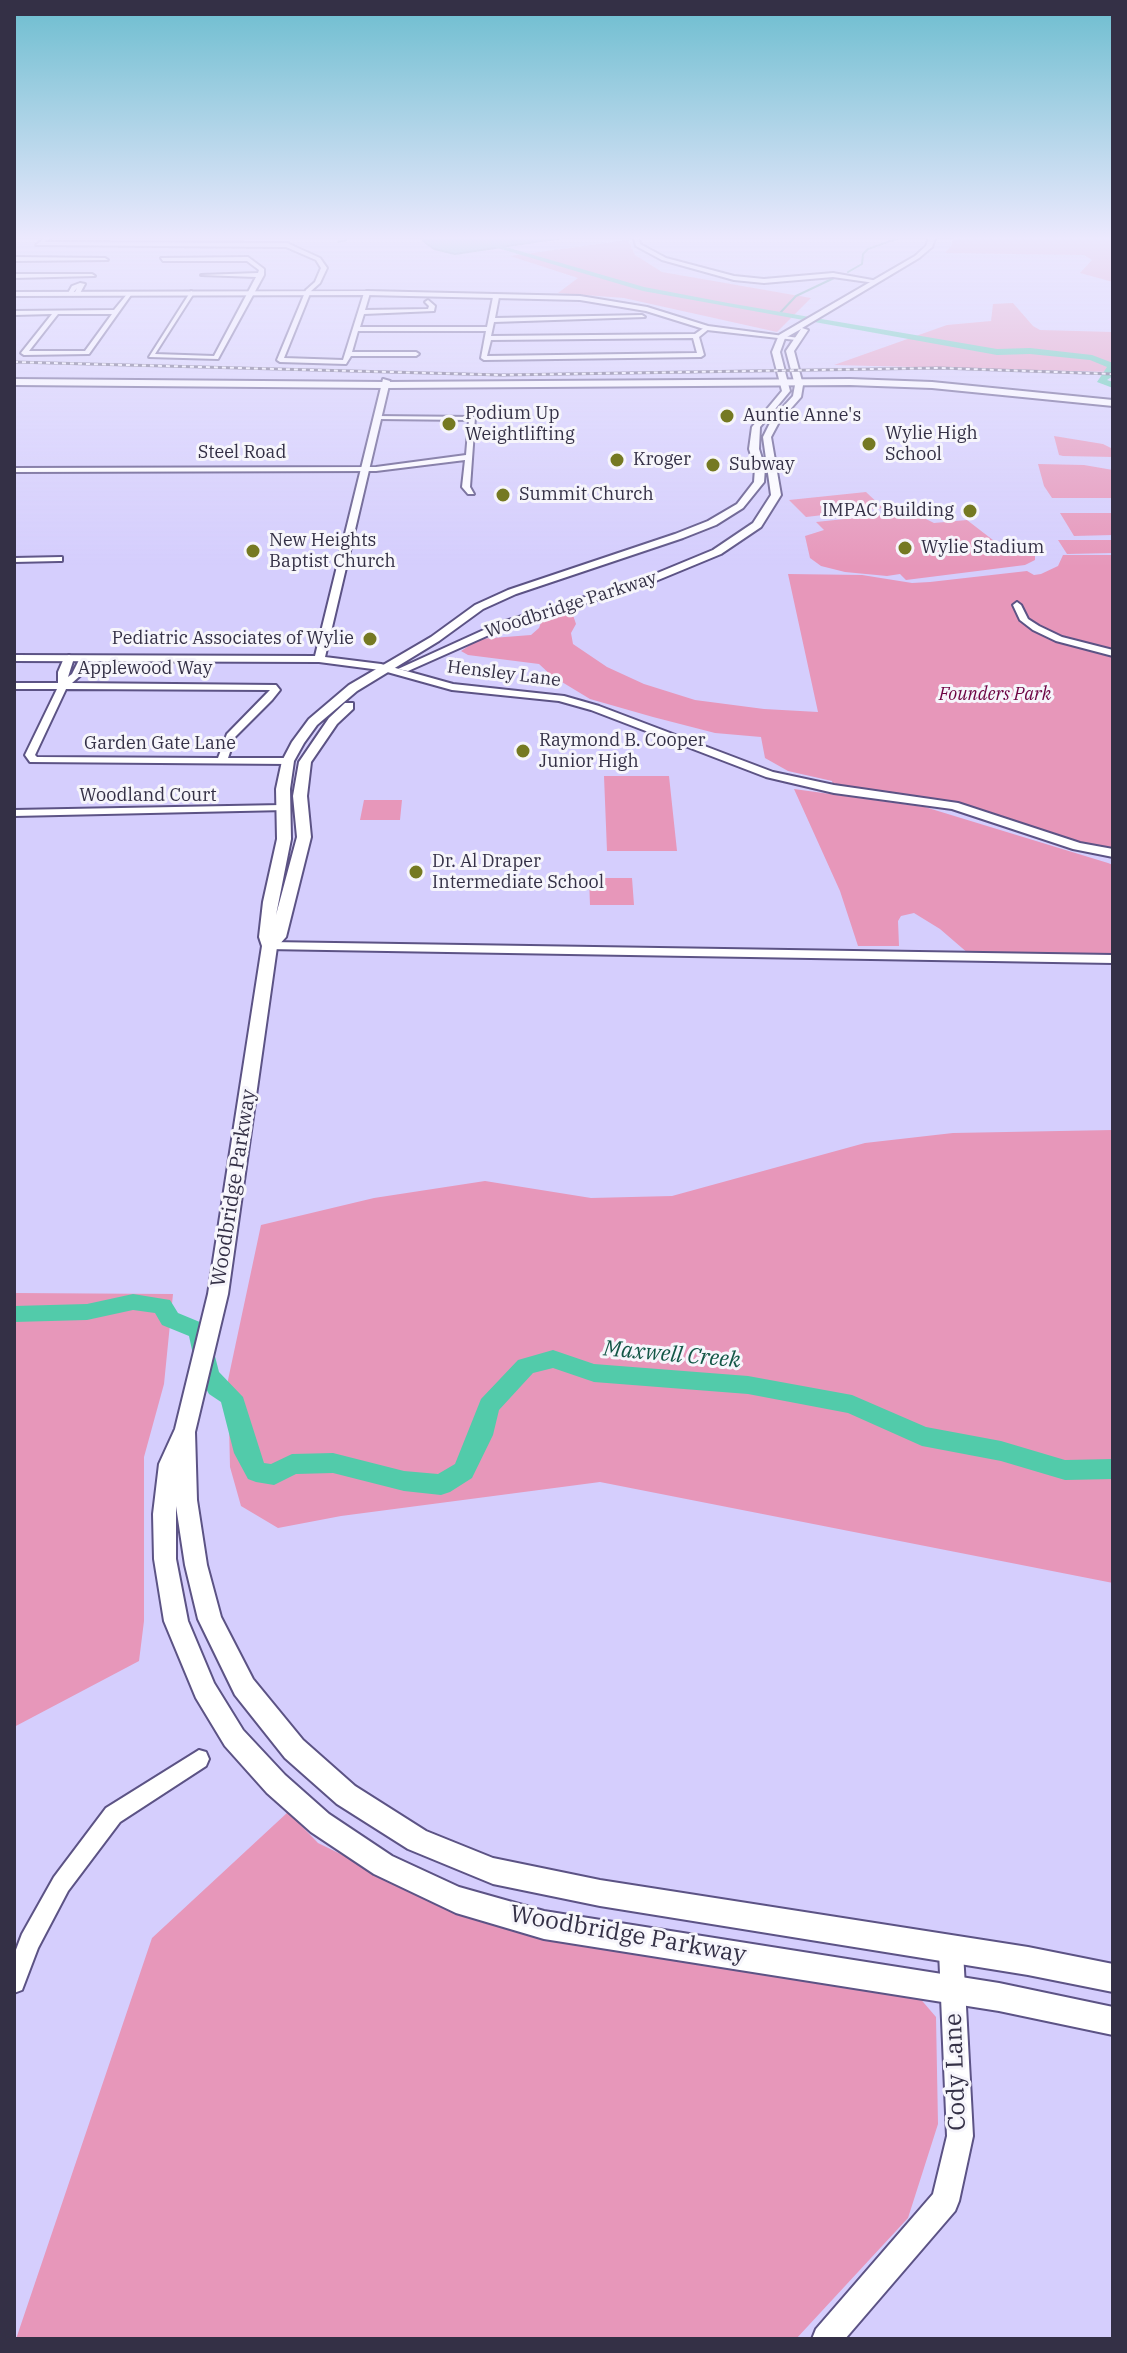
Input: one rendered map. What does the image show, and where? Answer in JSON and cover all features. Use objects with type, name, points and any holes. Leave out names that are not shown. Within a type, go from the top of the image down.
[{"type":"main road","points":[[773,469],[760,468],[754,437],[756,427],[784,394],[785,381],[776,352],[778,348]]},
{"type":"main road","points":[[745,517],[776,495],[767,437],[797,397],[798,380],[789,355],[792,348]]},
{"type":"main road","points":[[17,380],[325,380],[386,383]]},
{"type":"main road","points":[[17,380],[518,383],[798,380],[1012,391],[1113,401]]},
{"type":"main road","points":[[282,383],[325,380]]},
{"type":"main road","points":[[773,407],[787,409]]},
{"type":"main road","points":[[754,437],[767,437]]},
{"type":"main road","name":"Woodbridge Parkway","points":[[760,468],[759,482],[749,497],[735,542],[642,583],[503,625],[353,688],[313,722],[288,761],[284,839],[270,902],[267,937],[270,946],[218,1294],[186,1429],[170,1464],[164,1514],[165,1559],[176,1621],[205,1690],[234,1738],[276,1784],[320,1823],[383,1865],[456,1900],[544,1925],[953,1990],[1113,2021]]},
{"type":"main road","name":"Woodbridge Parkway","points":[[270,946],[278,937],[304,837],[300,796],[305,762],[333,721],[392,670],[490,602],[745,517]]},
{"type":"main road","points":[[649,547],[662,552]]},
{"type":"main road","points":[[676,558],[689,564]]},
{"type":"main road","points":[[288,761],[305,762]]},
{"type":"main road","points":[[283,814],[302,819]]},
{"type":"main road","name":"Woodbridge Parkway","points":[[186,1429],[186,1500],[196,1565],[210,1619],[244,1687],[294,1749],[346,1795],[417,1840],[493,1871],[600,1893],[1028,1961],[1113,1978]]},
{"type":"street","points":[[28,348],[24,353],[85,354],[89,348]]},
{"type":"street","points":[[156,348],[151,356],[216,358],[221,348]]},
{"type":"street","points":[[285,348],[280,360],[416,354]]},
{"type":"street","points":[[347,358],[350,348]]},
{"type":"street","points":[[486,348],[484,358],[701,355],[699,348]]},
{"type":"street","points":[[319,659],[386,383]]},
{"type":"street","points":[[377,417],[473,418],[466,487],[471,492]]},
{"type":"street","name":"Steel Road","points":[[14,470],[364,469],[470,457]]},
{"type":"street","points":[[14,560],[59,559]]},
{"type":"street","points":[[1017,605],[1024,620],[1036,628],[1059,639],[1113,653]]},
{"type":"street","name":"Hensley Lane","points":[[14,658],[319,659],[392,670],[452,687],[536,694],[577,702],[770,775],[834,789],[954,806],[1077,846],[1113,853]]},
{"type":"street","points":[[63,686],[63,672],[69,658]]},
{"type":"street","points":[[63,686],[76,675],[84,658]]},
{"type":"street","name":"Applewood Way","points":[[14,686],[250,685],[275,688],[266,702],[230,736],[222,760]]},
{"type":"street","name":"Garden Gate Lane","points":[[63,686],[30,755],[31,759],[288,761]]},
{"type":"street","name":"Woodland Court","points":[[14,813],[283,814]]},
{"type":"street","points":[[270,946],[769,951],[1113,959]]},
{"type":"street","points":[[14,1982],[30,1942],[61,1884],[113,1815],[199,1759]]},
{"type":"street","name":"Cody Lane","points":[[826,2339],[945,2201],[960,2136],[951,1951]]},
{"type":"green space","points":[[883,348],[1113,348],[1113,372],[834,365]]},
{"type":"green space","points":[[1054,436],[1103,444],[1113,449],[1113,457],[1059,455]]},
{"type":"green space","points":[[1038,464],[1084,465],[1113,470],[1113,498],[1052,498],[1044,486]]},
{"type":"green space","points":[[866,492],[883,508],[806,517],[789,500]]},
{"type":"green space","name":"Wylie Stadium","points":[[912,512],[934,523],[967,520],[1011,554],[1035,551],[1035,560],[1025,565],[906,580],[900,574],[887,576],[845,572],[821,566],[810,558],[805,536],[824,530],[816,522]]},
{"type":"green space","points":[[1060,513],[1113,513],[1113,535],[1074,536]]},
{"type":"green space","points":[[1058,540],[1113,540],[1113,553],[1067,554]]},
{"type":"green space","name":"Founders Park","points":[[1063,555],[1113,555],[1113,852],[1051,837],[964,809],[834,789],[832,781],[788,771],[765,758],[761,737],[715,733],[590,699],[552,676],[539,664],[468,655],[461,651],[479,639],[531,635],[539,628],[544,614],[561,608],[573,615],[576,624],[571,633],[573,644],[607,667],[644,684],[695,700],[818,712],[788,574],[862,575],[912,583],[1027,571],[1034,575],[1058,566]]},
{"type":"green space","points":[[604,776],[669,776],[677,851],[607,851]]},
{"type":"green space","points":[[794,789],[925,807],[1113,865],[1113,957],[969,954],[940,929],[914,913],[901,916],[898,921],[899,946],[858,946],[840,891]]},
{"type":"green space","points":[[364,800],[402,800],[400,820],[360,820]]},
{"type":"green space","points":[[589,878],[632,878],[634,905],[590,905]]},
{"type":"green space","points":[[1113,1130],[1113,1583],[600,1482],[341,1516],[278,1528],[241,1506],[230,1467],[228,1380],[261,1225],[374,1198],[485,1181],[591,1198],[672,1196],[865,1143],[953,1133]]},
{"type":"green space","points":[[14,1293],[173,1294],[164,1384],[144,1457],[144,1621],[139,1661],[14,1727]]},
{"type":"green space","points":[[288,1812],[318,1843],[472,1918],[918,1996],[936,2017],[938,2124],[908,2218],[796,2339],[16,2339],[152,1938]]},
{"type":"waterway","points":[[973,348],[1092,358],[1112,366],[1109,375],[1100,380],[1113,385]]},
{"type":"waterway","name":"Maxwell Creek","points":[[14,1314],[87,1312],[133,1302],[162,1306],[170,1319],[199,1331],[208,1373],[217,1388],[231,1397],[246,1453],[256,1472],[274,1475],[292,1464],[333,1463],[404,1481],[441,1485],[464,1471],[481,1435],[489,1406],[526,1366],[553,1359],[594,1373],[748,1385],[852,1404],[922,1436],[1001,1451],[1065,1470],[1113,1469]]},
{"type":"railway","points":[[14,362],[502,375],[939,368],[1113,374]]},
{"type":"place","name":"Auntie Anne's","points":[[727,416]]},
{"type":"place","name":"Podium Up Weightlifting","points":[[449,424]]},
{"type":"place","name":"Wylie High School","points":[[869,444]]},
{"type":"place","name":"Kroger","points":[[617,460]]},
{"type":"place","name":"Subway","points":[[713,465]]},
{"type":"place","name":"Summit Church","points":[[503,495]]},
{"type":"place","name":"IMPAC Building","points":[[970,511]]},
{"type":"place","name":"Wylie Stadium","points":[[905,548]]},
{"type":"place","name":"New Heights Baptist Church","points":[[253,551]]},
{"type":"place","name":"Pediatric Associates of Wylie","points":[[370,639]]},
{"type":"place","name":"Raymond B. Cooper Junior High","points":[[523,751]]},
{"type":"place","name":"Dr. Al Draper Intermediate School","points":[[416,872]]}]
